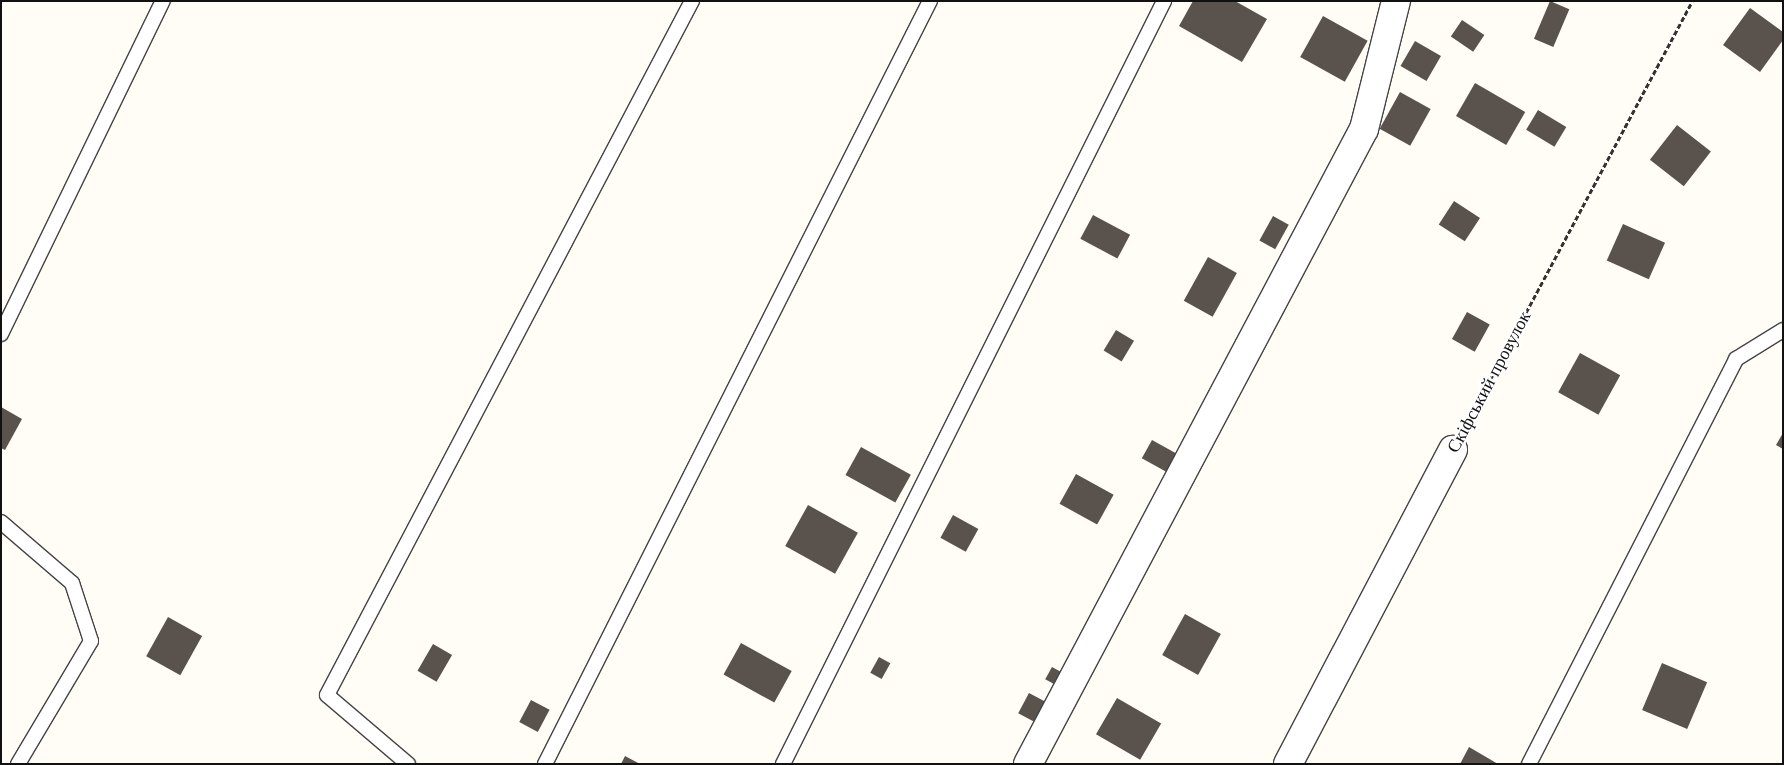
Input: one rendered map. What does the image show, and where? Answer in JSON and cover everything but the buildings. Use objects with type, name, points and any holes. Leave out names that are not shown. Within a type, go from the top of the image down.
[{"type":"street","points":[[1028,764],[1364,129],[1396,1]]},
{"type":"street","name":"Скіфський провулок","points":[[1288,764],[1453,450]]},
{"type":"lane","points":[[1,334],[163,1]]},
{"type":"lane","points":[[408,764],[327,694],[692,1]]},
{"type":"lane","points":[[545,764],[930,1]]},
{"type":"lane","points":[[783,764],[1164,1]]},
{"type":"lane","points":[[1529,764],[1736,359],[1783,330]]},
{"type":"lane","points":[[1,522],[72,583],[91,641],[18,764]]},
{"type":"path","name":"Скіфський провулок","points":[[1453,450],[1692,1]]}]
